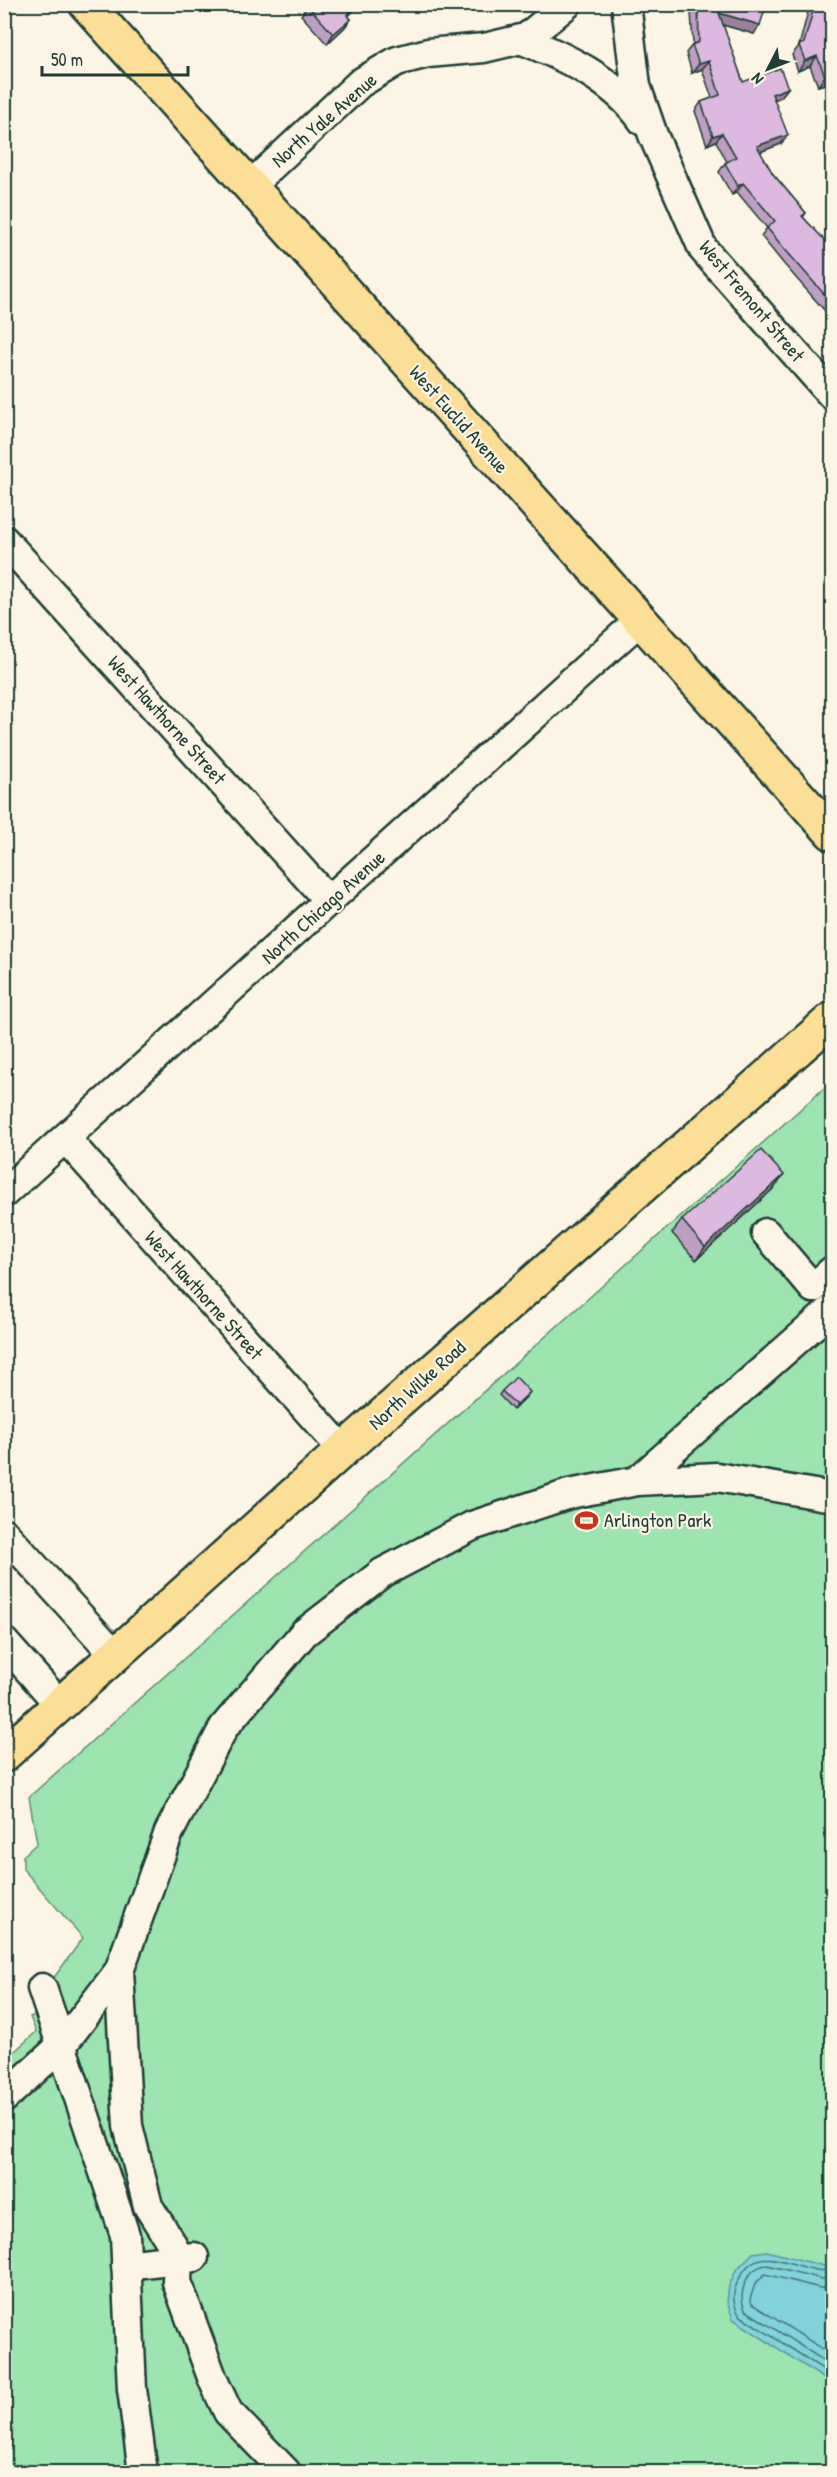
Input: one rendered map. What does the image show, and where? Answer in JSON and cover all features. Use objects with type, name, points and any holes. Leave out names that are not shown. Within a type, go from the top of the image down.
[{"type":"main road","name":"West Euclid Avenue","points":[[86,4],[832,833]]},
{"type":"main road","name":"North Wilke Road","points":[[4,1755],[343,1450],[832,1019]]},
{"type":"street","name":"North Yale Avenue","points":[[250,186],[360,83],[396,61],[428,53],[484,48],[526,38],[567,4]]},
{"type":"street","name":"West Fremont Street","points":[[626,4],[636,86],[653,135],[703,249],[832,395]]},
{"type":"street","name":"West Fremont Street","points":[[520,39],[556,53],[599,78],[633,106],[653,135]]},
{"type":"street","name":"West Hawthorne Street","points":[[4,540],[329,901]]},
{"type":"street","name":"North Chicago Avenue","points":[[4,1193],[640,620]]},
{"type":"street","name":"West Hawthorne Street","points":[[66,1139],[343,1450]]},
{"type":"street","points":[[637,1481],[828,1294],[766,1233]]},
{"type":"street","points":[[4,2098],[63,2044],[119,1971],[170,1832],[224,1727],[304,1634],[382,1573],[472,1526],[569,1494],[637,1481],[717,1477],[832,1497]]},
{"type":"street","points":[[4,1533],[115,1655]]},
{"type":"street","points":[[4,1642],[60,1705]]},
{"type":"street","points":[[119,1971],[128,2126],[148,2206],[172,2244],[186,2258]]},
{"type":"street","points":[[42,1988],[63,2044],[125,2235],[132,2389],[143,2472]]},
{"type":"street","points":[[126,2265],[186,2258]]},
{"type":"street","points":[[186,2258],[177,2282],[213,2380],[228,2412],[286,2472]]},
{"type":"green space","name":"Arlington Park","points":[[832,1081],[832,2472],[5,2472],[5,2060],[36,2032],[30,2017],[57,2005],[50,1983],[83,1938],[23,1869],[23,1856],[37,1843],[29,1797]]},
{"type":"water","points":[[767,2251],[824,2266],[832,2264],[832,2384],[733,2319],[727,2302],[729,2286],[736,2270],[753,2253]]},
{"type":"building","points":[[310,4],[358,4],[347,15],[351,19],[333,34],[308,6]]},
{"type":"building","points":[[698,4],[761,4],[766,6],[760,25],[719,13],[743,82],[780,68],[788,88],[772,94],[788,135],[757,146],[773,174],[806,213],[802,216],[832,248],[827,254],[832,261],[832,303],[767,228],[775,221],[743,183],[738,186],[725,163],[736,157],[722,133],[713,136],[701,102],[720,95],[709,61],[699,64],[692,45],[699,42]]},
{"type":"building","points":[[815,4],[832,4],[832,73],[825,76],[817,56],[805,61],[799,45],[804,43]]},
{"type":"building","points":[[761,1150],[784,1175],[705,1247],[682,1220]]},
{"type":"building","points":[[516,1377],[530,1392],[516,1405],[502,1391]]},
{"type":"place","name":"Arlington Park","points":[[586,1520]]}]
